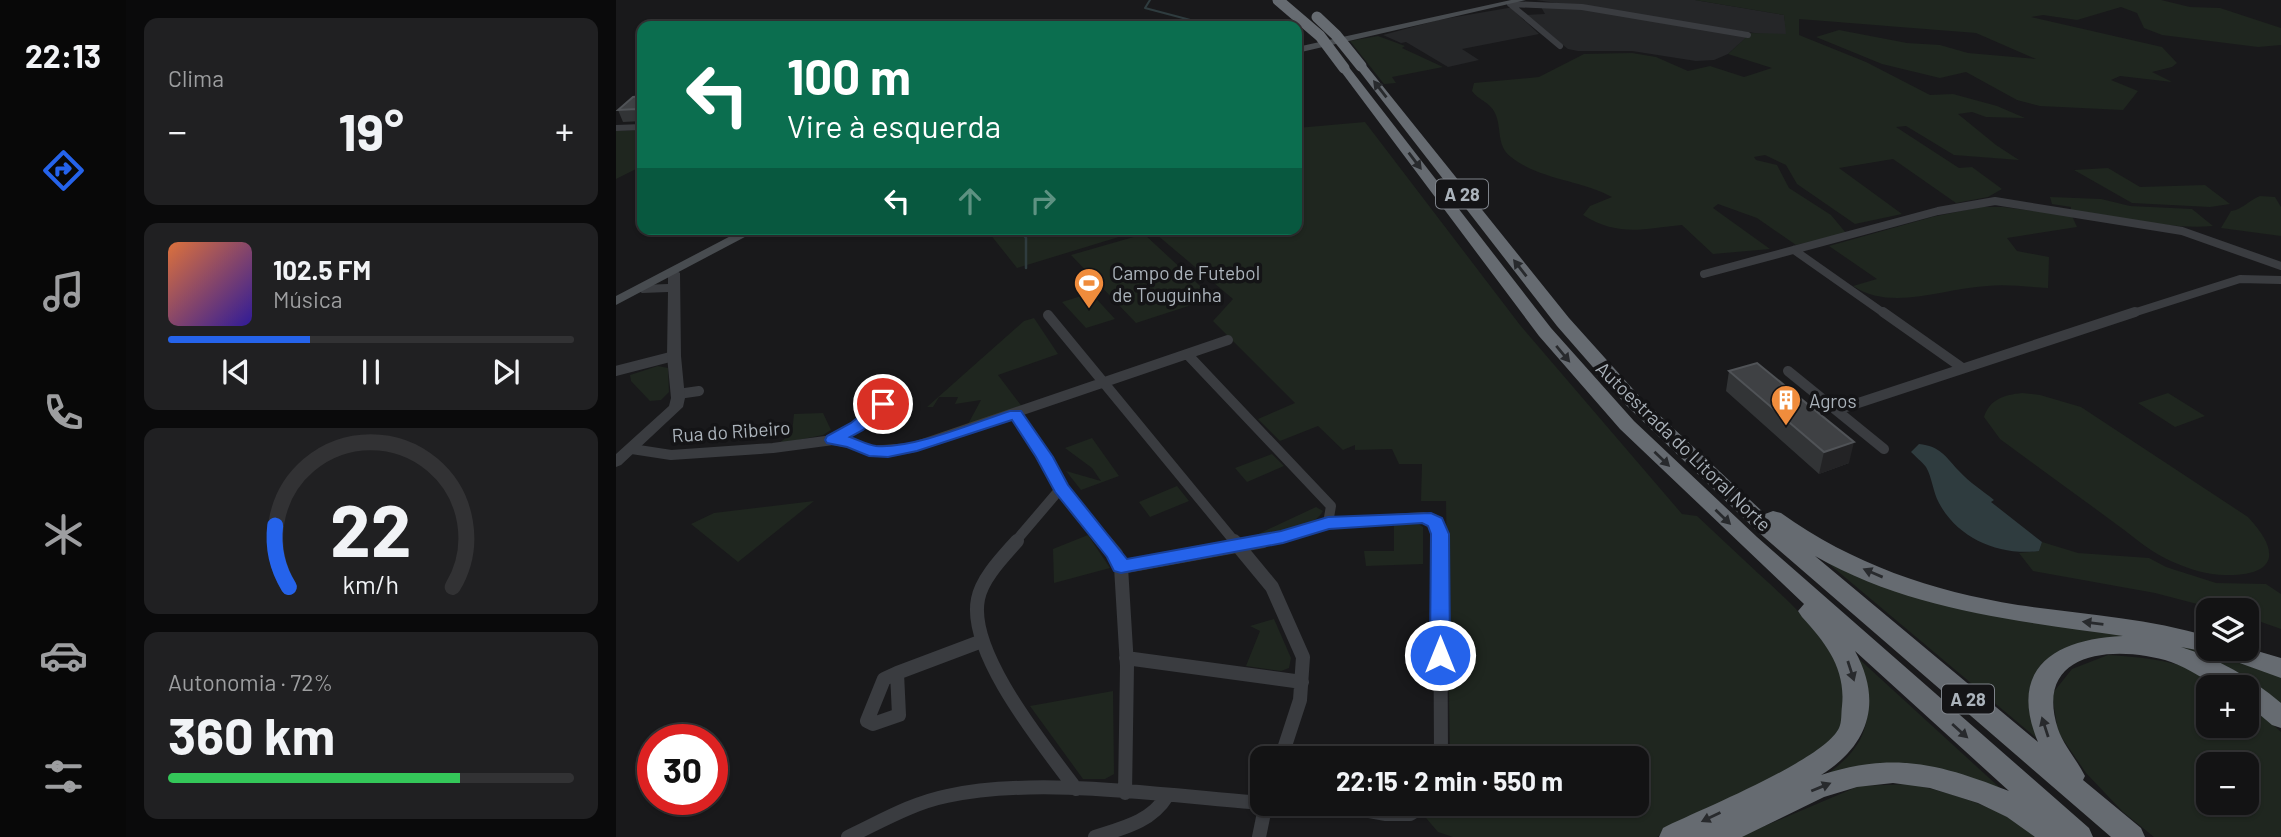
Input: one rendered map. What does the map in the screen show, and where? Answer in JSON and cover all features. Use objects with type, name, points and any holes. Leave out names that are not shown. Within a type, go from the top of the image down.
[{"type":"highway","name":"Autoestrada do Litoral Norte","points":[[1278,0],[1320,36],[1505,281],[1584,379],[1627,425],[1749,542],[2079,837]]},
{"type":"highway","name":"Autoestrada do Litoral Norte","points":[[1295,0],[1336,35],[1563,322],[1633,401],[1765,526],[2130,837]]},
{"type":"highway","points":[[1702,468],[1715,470],[1786,528],[1835,556],[1914,589],[2006,612],[2155,632],[2196,642]]},
{"type":"highway","points":[[1673,837],[1823,760],[1851,733],[1857,695],[1853,670],[1842,648],[1749,542]]},
{"type":"highway","points":[[2094,805],[2060,762],[2040,711],[2039,693],[2043,680],[2062,659],[2078,650],[2099,646],[2147,647],[2198,662],[2222,675]]},
{"type":"highway","points":[[2259,661],[2281,668]]},
{"type":"highway","points":[[2259,699],[2281,718]]},
{"type":"highway","points":[[1715,837],[1781,803],[1832,782],[1882,771],[1929,777],[1975,790],[2019,809],[2056,837]]},
{"type":"main road","points":[[1302,49],[1522,0]]},
{"type":"main road","points":[[616,301],[743,235]]},
{"type":"street","points":[[1528,0],[1545,6]]},
{"type":"street","points":[[1510,4],[1582,6],[1748,35]]},
{"type":"street","points":[[1510,4],[1560,46]]},
{"type":"street","points":[[616,128],[637,127]]},
{"type":"street","points":[[1704,274],[1938,211],[1995,201],[2182,231],[2281,266]]},
{"type":"street","points":[[1794,250],[1961,367]]},
{"type":"street","points":[[616,462],[676,407],[678,394],[674,356],[674,273]]},
{"type":"street","points":[[1837,410],[1961,367],[2215,286],[2241,279],[2281,280]]},
{"type":"street","points":[[642,289],[674,289]]},
{"type":"street","points":[[1048,315],[1272,587],[1303,657],[1300,700],[1285,746]]},
{"type":"street","name":"Rua do Ribeiro","points":[[834,434],[869,451],[888,452],[911,448],[1228,340]]},
{"type":"street","points":[[1188,355],[1331,506],[1328,523]]},
{"type":"street","points":[[616,371],[674,356]]},
{"type":"street","points":[[1788,371],[1884,449]]},
{"type":"street","points":[[678,394],[699,391]]},
{"type":"street","name":"Rua do Ribeiro","points":[[632,449],[671,455],[773,448],[857,427],[883,404]]},
{"type":"street","points":[[1016,414],[1045,457],[1061,488],[1116,554],[1121,567],[1126,658],[1125,793]]},
{"type":"street","points":[[1061,488],[994,572],[978,598],[976,621],[982,641],[1005,688],[1076,789]]},
{"type":"street","points":[[1121,567],[1283,537],[1328,523],[1424,517],[1435,522],[1440,534],[1441,746]]},
{"type":"street","points":[[897,673],[982,641]]},
{"type":"street","points":[[1126,658],[1302,682]]},
{"type":"street","points":[[848,837],[903,811],[945,796],[992,789],[1076,789],[1250,802]]},
{"type":"street","points":[[1095,837],[1150,817],[1161,808],[1167,796]]},
{"type":"street","points":[[1259,837],[1263,816]]},
{"type":"shaded area","points":[[1536,0],[1695,0],[1784,15],[1787,34],[1761,34]]},
{"type":"shaded area","points":[[1695,0],[2161,0],[2190,7],[2220,8],[2281,28],[2281,45],[2258,47],[2162,35],[2144,28],[2137,13],[2121,7],[2077,20],[2043,15],[2031,17],[2162,47],[2177,63],[2152,72],[2172,82],[2120,76],[2111,80],[2138,91],[2123,110],[2040,106],[2017,100],[1966,72],[1940,78],[1882,64],[1816,37],[1839,30],[1907,43],[1940,45],[1968,53],[2036,59],[1976,33],[1799,19],[1799,35],[1866,62],[1930,95],[1953,94],[1997,106],[2025,118],[1986,117],[1972,112],[1958,114],[2019,160],[1954,155],[1906,126],[1896,127],[1959,168],[1972,167],[2002,189],[1988,197],[1956,203],[1893,159],[1839,168],[1902,214],[1855,224],[1797,184],[1786,165],[1765,155],[1754,157],[1756,160],[1777,165],[1789,188],[1831,215],[1846,233],[1796,245],[1757,218],[1718,204],[1713,208],[1770,249],[1713,254],[1682,225],[1620,229],[1583,215],[1590,206],[1612,197],[1535,171],[1511,157],[1501,142],[1493,109],[1472,91],[1474,83],[1539,77],[1584,54],[1632,53],[1656,57],[1688,71],[1710,66],[1744,77],[1772,68],[1728,54],[1751,33],[1786,34],[1784,15]]},
{"type":"shaded area","points":[[1541,7],[1580,7],[1748,36],[1728,54],[1714,60],[1696,61],[1632,51],[1578,51],[1568,49],[1525,15],[1545,14]]},
{"type":"shaded area","points":[[1511,8],[1539,34],[1462,49],[1479,60],[1448,67],[1406,42],[1401,43],[1383,35],[1438,20]]},
{"type":"shaded area","points":[[1378,36],[1405,46],[1402,48],[1443,67],[1392,77],[1396,83],[1384,84],[1350,41]]},
{"type":"shaded area","points":[[1365,122],[1520,325],[1682,514],[1697,516],[1802,615],[1821,638],[1837,662],[1846,687],[1846,712],[1834,736],[1809,759],[1791,770],[1694,815],[1657,837],[1453,837],[1438,832],[1426,818],[1428,816],[1649,816],[1649,746],[1450,746],[1446,501],[1421,501],[1422,464],[1399,464],[1392,449],[1355,450],[1355,445],[1343,450],[1318,426],[1280,441],[1258,419],[1295,403],[1213,321],[1233,299],[1157,235],[1302,235],[1302,128]]},
{"type":"shaded area","points":[[637,130],[637,168],[616,179],[616,131]]},
{"type":"shaded area","points":[[2108,168],[2140,187],[2205,185],[2230,204],[2210,207],[2132,203],[2074,170]]},
{"type":"shaded area","points":[[2260,196],[2275,197],[2281,207],[2281,236],[2221,228],[2231,211]]},
{"type":"shaded area","points":[[2050,197],[2101,199],[2130,206],[2192,209],[2213,226],[2178,226],[2071,210],[2071,207],[2052,204]]},
{"type":"shaded area","points":[[1981,207],[2003,207],[2072,216],[2077,227],[2007,238],[2017,251],[2049,257],[2048,288],[1995,285],[1901,298],[1868,294],[1853,286],[1877,279],[1829,246],[1932,217]]},
{"type":"shaded area","points":[[991,235],[1125,235],[1017,268]]},
{"type":"shaded area","points":[[1145,235],[1213,298],[1136,323],[1071,255]]},
{"type":"shaded area","name":"Campo de Futebol de Touguinha","points":[[1091,293],[1115,319],[1086,328],[1062,302]]},
{"type":"shaded area","points":[[1034,318],[1058,354],[998,375],[1023,408],[967,426],[981,400],[955,404],[958,397],[939,397],[933,407],[927,407],[1024,321]]},
{"type":"shaded area","points":[[658,366],[668,368],[669,392],[661,400],[650,401],[631,381],[630,375]]},
{"type":"shaded area","points":[[2022,393],[2040,395],[2081,407],[2248,517],[2266,541],[2269,551],[2264,566],[2242,574],[2212,574],[2173,562],[2144,545],[2000,439],[1984,417],[1994,402]]},
{"type":"shaded area","points":[[2168,393],[2205,416],[2175,427],[2138,403]]},
{"type":"shaded area","points":[[823,413],[831,430],[823,435],[778,444],[792,433],[794,414]]},
{"type":"shaded area","points":[[1092,438],[1119,476],[1081,490],[1066,471],[1101,481],[1092,468],[1065,448]]},
{"type":"shaded area","points":[[1919,444],[1942,453],[1967,479],[1994,500],[1991,502],[2042,542],[2039,551],[1995,548],[1957,526],[1939,503],[1926,467],[1911,452]]},
{"type":"shaded area","points":[[1272,454],[1284,466],[1247,482],[1235,468]]},
{"type":"shaded area","points":[[1177,486],[1189,501],[1150,517],[1139,502]]},
{"type":"shaded area","points":[[814,501],[738,562],[691,524],[714,513]]},
{"type":"shaded area","points":[[1316,507],[1323,511],[1311,522],[1282,532],[1254,536]]},
{"type":"shaded area","points":[[1414,521],[1423,527],[1423,564],[1366,566],[1364,551],[1394,551],[1394,523]]},
{"type":"shaded area","points":[[1088,535],[1110,568],[1054,583],[1053,549]]},
{"type":"shaded area","points":[[2042,542],[2078,553],[2149,558],[2166,567],[2216,583],[2266,584],[2281,594],[2281,629],[2259,621],[2259,598],[2196,598],[2196,604],[2155,593],[2033,571],[2019,553],[2039,551]]},
{"type":"shaded area","points":[[1816,553],[1905,593],[2196,647],[2196,657],[2190,654],[2064,650],[2040,741]]},
{"type":"shaded area","points":[[1274,619],[1291,658],[1289,668],[1281,671],[1246,666],[1260,631],[1250,626]]},
{"type":"shaded area","points":[[2108,655],[2171,663],[2206,675],[2196,675],[2196,738],[2259,738],[2259,711],[2281,732],[2281,837],[2154,837],[2123,812],[2086,773],[2058,732],[2052,694],[2072,669]]},
{"type":"shaded area","points":[[1858,658],[2011,798],[1961,776],[1817,781],[1848,756],[1864,729],[1867,697]]},
{"type":"shaded area","points":[[2202,661],[2242,661],[2281,673],[2281,710],[2259,693],[2259,675],[2227,675]]},
{"type":"shaded area","points":[[1113,691],[1114,774],[1105,779],[1083,779],[1030,706]]},
{"type":"shaded area","points":[[1911,784],[1980,804],[2012,818],[2043,837],[1739,837],[1859,786]]},
{"type":"building","points":[[637,97],[637,109],[618,110]]},
{"type":"building","points":[[1757,363],[1854,442],[1824,452],[1729,371]]},
{"type":"waterway","points":[[1150,0],[1145,8],[1194,21]]},
{"type":"waterway","points":[[1024,235],[1026,238],[1026,268]]},
{"type":"place","name":"Campo de Futebol de Touguinha","points":[[1089,310]]},
{"type":"place","name":"Agros","points":[[1786,427]]},
{"type":"route","points":[[883,404],[857,427],[833,440],[869,451],[888,452],[911,448],[1016,414],[1045,457],[1061,488],[1116,554],[1121,567],[1283,537],[1328,523],[1424,517],[1435,522],[1440,534],[1440,655]]}]
